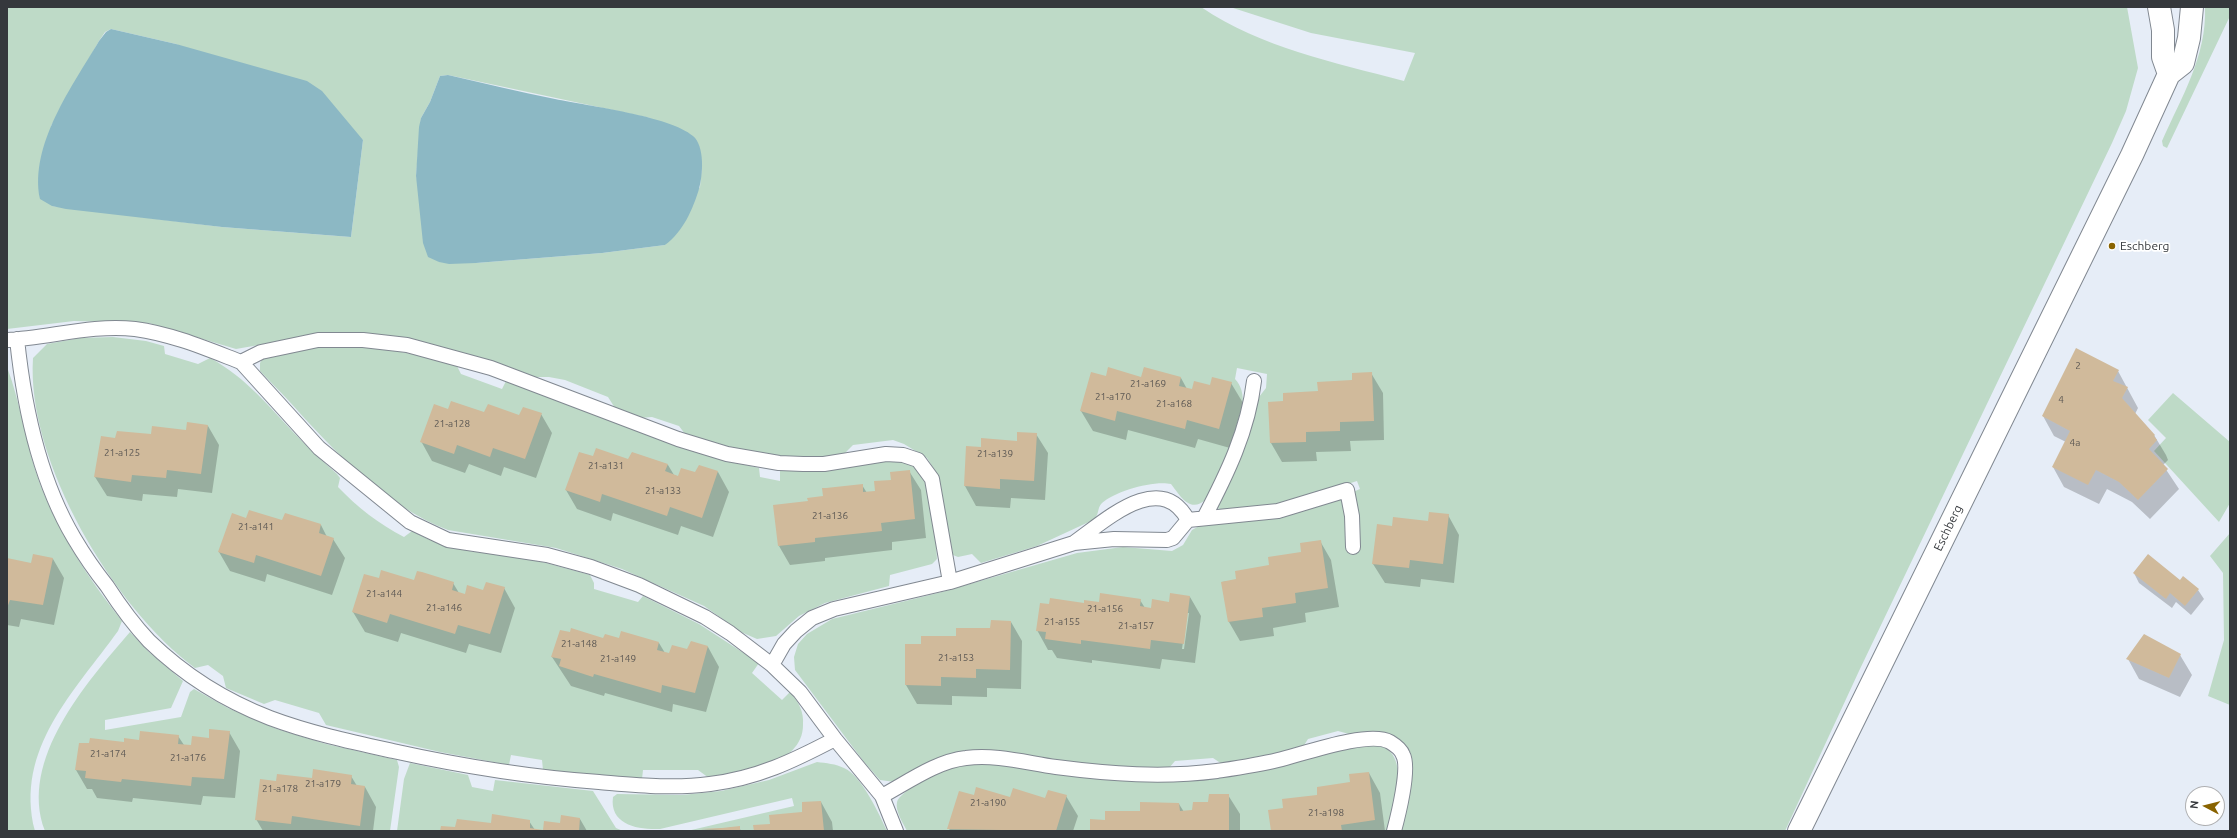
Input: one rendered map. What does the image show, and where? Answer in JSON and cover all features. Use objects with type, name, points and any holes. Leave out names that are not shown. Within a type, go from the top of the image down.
[{"type":"street","points":[[2159,7],[2163,30],[2163,57],[2169,74]]},
{"type":"street","name":"Eschberg","points":[[1799,831],[2132,155],[2169,74],[2183,63],[2189,38],[2192,7]]},
{"type":"lane","points":[[835,739],[776,768],[759,774],[709,784],[643,786],[550,779],[484,769],[405,753],[324,735],[269,717],[222,696],[180,667],[132,622],[73,537],[51,488],[33,434],[21,386],[12,340],[88,330],[135,329],[176,339],[241,362],[320,448],[410,522],[448,540],[547,555],[591,567],[639,585],[711,621],[772,665],[800,692],[835,739],[882,796],[896,831]]},
{"type":"lane","points":[[241,362],[261,352],[318,340],[363,340],[407,345],[491,368],[678,439],[727,454],[779,463],[803,464],[824,464],[886,454],[903,455],[918,460],[932,479],[950,582]]},
{"type":"lane","points":[[1204,518],[1228,472],[1242,434],[1252,401],[1254,381]]},
{"type":"lane","points":[[772,665],[784,644],[812,618],[834,609],[950,582],[1074,543],[1114,539],[1166,540],[1173,538],[1188,520],[1278,511],[1347,490],[1352,516],[1353,547]]},
{"type":"lane","points":[[1074,543],[1114,513],[1144,500],[1170,500],[1182,509],[1188,520]]},
{"type":"lane","points":[[882,796],[931,770],[966,758],[994,758],[1134,775],[1173,775],[1217,771],[1267,762],[1341,744],[1374,738],[1390,742],[1399,749],[1404,756],[1403,786],[1394,831]]},
{"type":"green space","points":[[7,7],[1201,7],[1248,33],[1273,43],[1325,60],[1404,81],[1415,53],[1311,33],[1230,7],[2127,7],[2138,68],[2126,111],[2112,143],[1859,671],[1785,831],[1400,831],[1409,761],[1381,732],[1349,734],[1338,731],[1308,739],[1303,747],[1267,757],[1222,764],[1213,758],[1175,761],[1169,768],[1133,769],[995,752],[895,782],[880,780],[864,762],[795,670],[794,657],[798,644],[807,634],[832,619],[942,592],[1077,553],[1123,547],[1172,551],[1183,545],[1192,530],[1201,525],[1329,502],[1360,489],[1357,481],[1278,506],[1222,510],[1217,508],[1259,397],[1266,388],[1267,374],[1237,368],[1235,379],[1241,390],[1243,405],[1240,421],[1235,439],[1220,473],[1206,499],[1200,503],[1195,505],[1190,504],[1181,497],[1171,484],[1164,483],[1145,485],[1116,494],[1102,503],[1096,516],[1091,521],[1037,546],[981,563],[972,554],[958,557],[953,555],[937,474],[927,458],[904,444],[893,440],[853,445],[844,454],[814,458],[781,458],[753,453],[685,434],[679,426],[652,417],[640,418],[615,408],[608,397],[565,380],[549,377],[535,377],[457,351],[421,342],[310,336],[236,349],[149,323],[74,321],[7,329]],"holes":[[[111,29],[176,44],[363,140],[351,237],[222,227],[52,206],[51,126],[99,41],[105,32]],[[448,75],[650,118],[699,147],[702,166],[700,187],[665,245],[602,253],[476,263],[439,262],[416,176],[421,118],[430,102],[440,76]]]},
{"type":"green space","points":[[2205,7],[2230,7],[2230,16],[2167,148],[2163,146],[2162,141],[2197,60],[2205,25]]},
{"type":"green space","points":[[113,337],[146,341],[164,346],[165,354],[198,364],[210,358],[223,366],[258,394],[304,443],[337,474],[340,478],[338,487],[345,494],[377,521],[404,537],[412,531],[427,539],[456,548],[533,560],[590,575],[594,583],[594,589],[638,602],[643,596],[699,624],[759,663],[752,673],[782,700],[790,692],[802,711],[803,725],[800,739],[793,750],[781,758],[768,765],[752,770],[709,778],[698,770],[643,770],[642,779],[543,770],[542,760],[511,755],[509,765],[440,752],[326,725],[319,713],[275,700],[264,704],[226,688],[223,676],[208,665],[195,668],[164,642],[135,609],[106,571],[81,529],[60,486],[44,441],[35,398],[33,358],[47,344],[80,338]]},
{"type":"green space","points":[[324,344],[391,350],[456,364],[461,374],[502,389],[507,379],[704,455],[759,468],[760,477],[780,481],[780,471],[870,461],[903,461],[913,464],[920,471],[927,484],[937,559],[932,564],[890,575],[889,586],[825,603],[799,616],[776,636],[757,639],[741,632],[704,606],[622,569],[556,548],[448,530],[425,520],[403,507],[381,491],[341,456],[260,371],[260,363],[263,358]]},
{"type":"green space","points":[[7,367],[35,470],[56,521],[76,556],[122,621],[118,631],[67,699],[52,723],[41,748],[33,774],[31,801],[35,831],[7,831]]},
{"type":"green space","points":[[2173,393],[2230,442],[2230,503],[2219,522],[2154,451],[2166,438],[2148,420]]},
{"type":"green space","points":[[2230,533],[2230,705],[2208,696],[2224,640],[2223,573],[2210,556]]},
{"type":"green space","points":[[130,632],[149,652],[183,681],[171,708],[105,720],[105,730],[181,717],[190,692],[194,689],[228,708],[277,729],[326,744],[397,760],[399,767],[390,831],[45,831],[39,804],[41,777],[49,750],[61,724],[77,698]]},
{"type":"green space","points":[[1380,745],[1390,751],[1395,760],[1398,771],[1396,796],[1388,831],[907,831],[897,809],[897,802],[900,798],[920,782],[943,771],[970,765],[991,763],[1132,781],[1189,781],[1238,775],[1339,750]]},
{"type":"green space","points":[[817,762],[838,766],[851,772],[869,796],[887,831],[687,831],[794,806],[792,798],[660,829],[635,827],[627,824],[616,814],[613,806],[613,797],[617,794],[682,795],[721,791],[769,780]]},
{"type":"green space","points":[[410,763],[468,775],[472,787],[493,791],[495,780],[593,791],[616,828],[623,831],[397,831],[404,779]]},
{"type":"water","points":[[111,29],[176,44],[307,81],[322,91],[363,140],[351,237],[222,227],[66,209],[52,206],[40,199],[38,179],[41,158],[47,137],[66,96],[77,77],[99,41],[106,32]]},
{"type":"water","points":[[448,75],[569,102],[648,117],[682,129],[693,136],[700,147],[702,169],[699,189],[694,204],[682,227],[665,245],[602,253],[449,264],[439,262],[428,257],[423,243],[416,176],[419,127],[421,118],[430,102],[440,76]]},
{"type":"building","points":[[2076,348],[2119,370],[2113,381],[2128,387],[2122,398],[2155,435],[2154,436],[2157,440],[2149,449],[2168,469],[2138,500],[2119,482],[2096,470],[2088,485],[2052,467],[2070,431],[2042,416]]},
{"type":"building","points":[[1108,367],[1141,377],[1144,367],[1181,377],[1179,386],[1192,389],[1194,381],[1210,385],[1212,377],[1232,382],[1219,429],[1187,420],[1185,429],[1117,411],[1115,421],[1080,411],[1091,372],[1106,376]]},
{"type":"building","points":[[1372,372],[1374,421],[1340,422],[1340,431],[1306,432],[1306,442],[1270,443],[1268,402],[1283,401],[1283,393],[1318,391],[1317,382],[1352,380],[1352,373]]},
{"type":"building","points":[[451,401],[484,412],[488,404],[519,415],[523,407],[542,413],[525,459],[493,448],[490,457],[457,445],[454,454],[420,442],[434,404],[448,409]]},
{"type":"building","points":[[187,422],[208,425],[201,474],[167,470],[166,478],[132,475],[131,482],[94,477],[101,436],[115,438],[117,431],[151,434],[152,426],[186,430]]},
{"type":"building","points":[[1017,432],[1037,433],[1034,481],[1000,479],[1000,489],[964,486],[966,446],[981,447],[981,438],[1017,441]]},
{"type":"building","points":[[596,448],[628,459],[632,452],[668,464],[665,471],[678,476],[681,468],[695,472],[699,465],[718,471],[702,518],[670,507],[667,516],[602,494],[600,502],[565,490],[579,452],[593,456]]},
{"type":"building","points":[[910,470],[915,519],[881,523],[882,531],[815,538],[815,542],[778,546],[773,505],[808,501],[807,498],[823,496],[822,488],[863,484],[863,492],[875,491],[874,481],[891,480],[890,472]]},
{"type":"building","points":[[249,510],[282,520],[285,513],[321,524],[319,533],[334,538],[321,576],[256,555],[254,563],[218,552],[232,513],[246,518]]},
{"type":"building","points":[[1429,512],[1449,514],[1443,564],[1410,560],[1409,568],[1372,564],[1377,524],[1392,526],[1393,517],[1428,521]]},
{"type":"building","points":[[1321,540],[1328,588],[1295,593],[1296,603],[1262,608],[1263,617],[1228,622],[1221,582],[1236,579],[1235,571],[1269,565],[1268,557],[1301,552],[1300,543]]},
{"type":"building","points":[[33,554],[53,558],[43,605],[10,600],[7,608],[7,558],[31,563]]},
{"type":"building","points":[[2148,554],[2180,580],[2183,576],[2199,589],[2185,606],[2170,593],[2166,599],[2133,573]]},
{"type":"building","points":[[381,570],[414,580],[417,571],[422,572],[454,582],[452,590],[465,594],[467,585],[483,590],[486,582],[505,587],[490,634],[458,625],[455,634],[390,614],[387,623],[352,612],[364,574],[379,578]]},
{"type":"building","points":[[1100,593],[1141,599],[1140,606],[1151,608],[1152,599],[1169,602],[1170,593],[1190,596],[1184,644],[1151,640],[1150,649],[1081,640],[1081,644],[1045,639],[1046,632],[1036,631],[1040,603],[1049,604],[1050,598],[1084,603],[1084,600],[1099,602]]},
{"type":"building","points":[[991,620],[1011,621],[1010,670],[976,669],[976,678],[941,677],[941,686],[905,685],[905,644],[921,644],[921,636],[956,636],[956,628],[990,628]]},
{"type":"building","points":[[571,628],[603,638],[605,634],[619,638],[621,631],[659,642],[657,650],[669,653],[672,645],[687,649],[691,641],[708,646],[695,693],[662,685],[661,693],[594,674],[593,677],[559,666],[561,659],[551,657],[560,630],[570,632]]},
{"type":"building","points":[[2144,634],[2181,654],[2169,678],[2126,659]]},
{"type":"building","points":[[209,729],[230,731],[224,779],[192,777],[191,786],[122,779],[121,782],[85,778],[86,771],[75,770],[79,743],[89,743],[90,738],[124,742],[124,738],[139,740],[140,731],[179,735],[178,744],[191,745],[192,736],[209,738]]},
{"type":"building","points":[[313,769],[352,775],[351,784],[365,786],[360,826],[292,816],[291,824],[255,820],[260,779],[276,781],[277,774],[312,778]]},
{"type":"building","points":[[1369,772],[1375,820],[1341,825],[1342,831],[1271,831],[1268,810],[1283,808],[1282,799],[1317,795],[1317,787],[1350,782],[1349,774]]},
{"type":"building","points":[[976,787],[1010,797],[1013,788],[1045,798],[1048,790],[1067,795],[1056,831],[947,829],[959,791],[974,795]]},
{"type":"building","points":[[1209,794],[1229,794],[1229,831],[1090,831],[1090,819],[1105,820],[1105,811],[1140,811],[1140,802],[1179,803],[1180,811],[1192,810],[1193,802],[1208,802]]},
{"type":"building","points":[[821,801],[824,831],[754,831],[753,825],[770,824],[769,815],[802,812],[802,802]]},
{"type":"building","points":[[492,814],[530,820],[530,828],[543,830],[544,821],[560,823],[561,815],[580,818],[579,831],[440,831],[441,826],[455,827],[457,819],[491,823]]},
{"type":"building","points":[[740,826],[740,831],[700,829],[722,828]]},
{"type":"place","name":"Eschberg","points":[[2112,246]]}]
